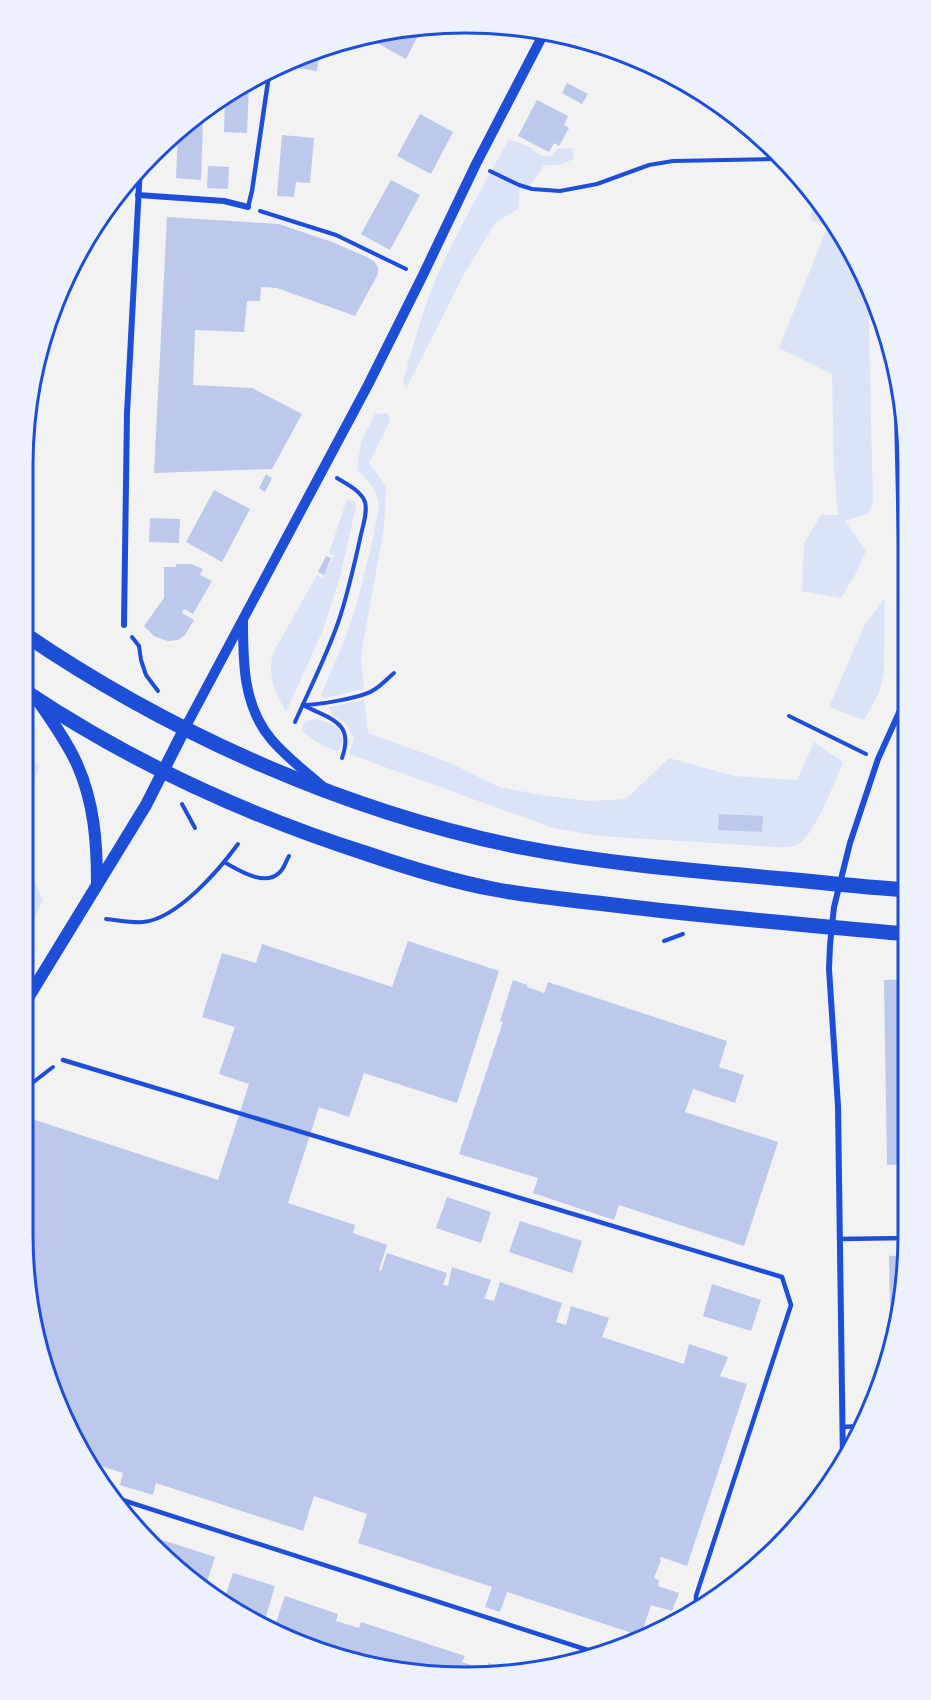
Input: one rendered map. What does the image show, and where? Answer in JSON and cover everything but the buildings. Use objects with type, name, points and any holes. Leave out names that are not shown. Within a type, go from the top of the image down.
[{"type":"main road","points":[[33,639],[94,678],[185,728],[279,772],[407,817],[469,835],[557,854],[677,870],[898,889]]},
{"type":"main road","points":[[33,696],[99,737],[164,772],[251,812],[338,844],[434,874],[492,889],[652,910],[898,933]]},
{"type":"main road","points":[[37,699],[77,764],[84,783],[96,829],[97,884]]},
{"type":"main road","points":[[33,990],[146,806],[185,728]]},
{"type":"street","points":[[185,728],[368,385],[476,164],[541,40]]},
{"type":"street","points":[[124,625],[127,413],[139,181]]},
{"type":"street","points":[[138,195],[224,201],[248,207]]},
{"type":"street","points":[[243,617],[245,675],[248,696],[256,715],[272,740],[329,791]]},
{"type":"street","points":[[843,1446],[838,1106],[829,969],[832,928],[839,884],[859,813],[878,759],[898,715]]},
{"type":"lane","points":[[248,207],[268,81]]},
{"type":"lane","points":[[63,1060],[782,1277],[791,1305],[696,1600]]},
{"type":"lane","points":[[839,1239],[898,1238]]},
{"type":"lane","points":[[842,1427],[853,1426]]},
{"type":"lane","points":[[124,1501],[586,1649]]},
{"type":"path","points":[[476,164],[526,187],[560,191],[597,184],[649,165],[673,161],[770,159]]},
{"type":"path","points":[[248,207],[336,235],[422,277]]},
{"type":"path","points":[[295,722],[339,619],[353,572],[366,510],[365,503],[358,493],[323,469]]},
{"type":"path","points":[[124,625],[139,646],[146,675]]},
{"type":"path","points":[[303,705],[319,704],[364,694],[379,687],[394,673]]},
{"type":"path","points":[[303,705],[342,727],[347,739],[342,758]]},
{"type":"path","points":[[789,717],[878,759]]},
{"type":"path","points":[[106,919],[144,922],[159,918],[200,888],[238,844]]},
{"type":"path","points":[[224,862],[249,875],[272,878],[281,872],[288,856]]},
{"type":"path","points":[[664,941],[684,934]]},
{"type":"path","points":[[33,1082],[63,1060]]},
{"type":"shaded area","points":[[509,139],[530,147],[542,156],[551,156],[557,149],[572,148],[574,158],[560,164],[544,165],[531,185],[520,189],[518,209],[496,222],[464,274],[406,389],[403,381],[434,283]]},
{"type":"shaded area","points":[[812,207],[825,225],[811,220]]},
{"type":"shaded area","points":[[827,228],[853,274],[868,309],[873,502],[868,514],[845,521],[866,551],[841,598],[802,591],[804,543],[821,515],[838,515],[834,469],[832,374],[779,348]]},
{"type":"shaded area","points":[[387,413],[390,421],[369,463],[386,486],[384,528],[361,655],[364,689],[324,698],[321,695],[351,622],[367,564],[379,506],[374,490],[357,469],[361,442],[375,414]]},
{"type":"shaded area","points":[[347,499],[354,502],[356,506],[341,573],[323,630],[286,712],[273,684],[271,661],[273,653],[317,575],[322,578],[334,556],[329,553]]},
{"type":"shaded area","points":[[885,598],[884,672],[879,693],[864,720],[829,707],[864,626]]},
{"type":"shaded area","points":[[364,700],[368,733],[448,762],[499,787],[542,795],[589,801],[626,799],[669,758],[734,776],[797,780],[814,742],[843,762],[811,831],[804,840],[794,846],[774,847],[599,836],[553,828],[349,754],[354,738],[346,724],[332,715],[329,707]]},
{"type":"shaded area","points":[[318,719],[338,727],[343,740],[339,751],[319,743],[302,730],[305,721]]},
{"type":"shaded area","points":[[33,760],[39,766],[33,786]]},
{"type":"shaded area","points":[[33,877],[43,900],[33,920]]}]
